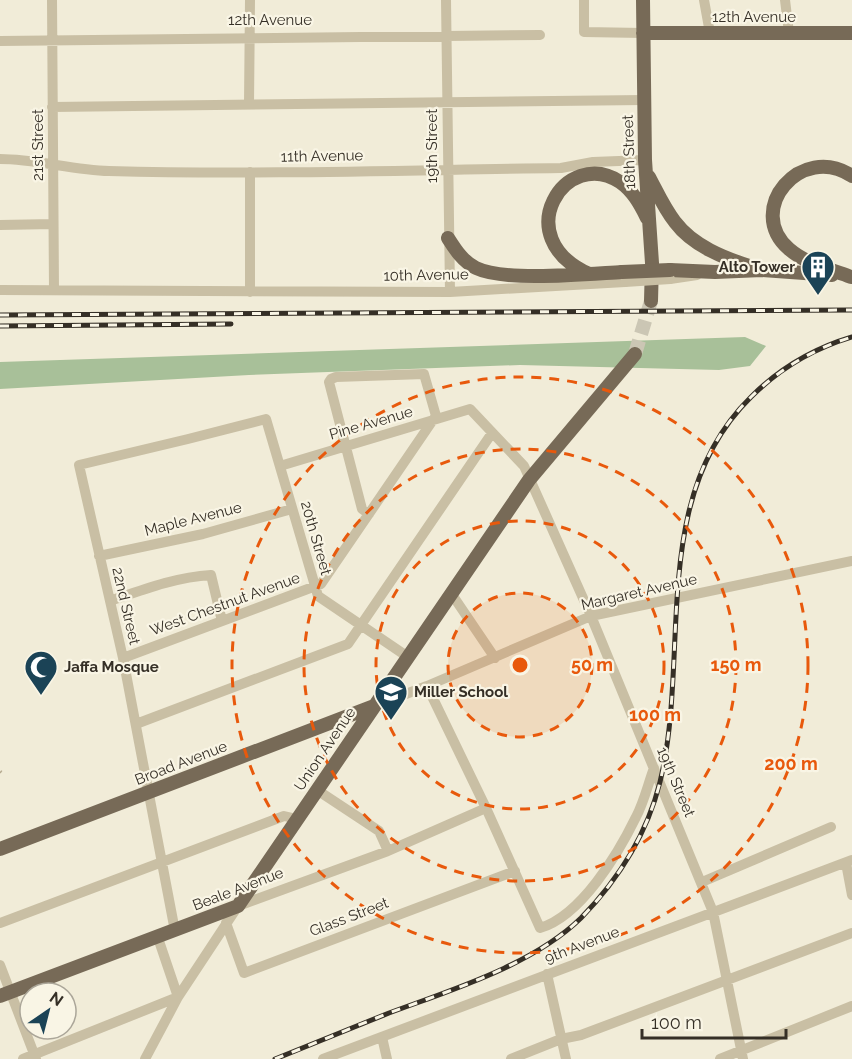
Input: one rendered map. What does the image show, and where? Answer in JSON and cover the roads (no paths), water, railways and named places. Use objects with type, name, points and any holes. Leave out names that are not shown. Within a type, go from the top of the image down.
[{"type":"main road","name":"18th Street","points":[[643,0],[645,165],[652,263],[651,302]]},
{"type":"main road","name":"12th Avenue","points":[[643,33],[852,33]]},
{"type":"main road","points":[[645,165],[663,205],[676,224],[687,234],[713,252],[762,270]]},
{"type":"main road","points":[[852,176],[830,167],[821,166],[804,170],[784,185],[776,201],[773,218],[778,235],[790,251],[809,262],[852,277]]},
{"type":"main road","points":[[589,274],[566,259],[557,250],[550,237],[548,219],[553,199],[569,183],[576,178],[592,175],[612,178],[636,197],[650,224]]},
{"type":"main road","points":[[448,238],[468,263],[488,273],[589,274],[624,277],[762,270],[852,277]]},
{"type":"main road","name":"Union Avenue","points":[[238,906],[529,480],[635,354]]},
{"type":"main road","name":"Broad Avenue","points":[[0,849],[374,706]]},
{"type":"main road","name":"Beale Avenue","points":[[5,994],[238,906]]},
{"type":"street","name":"21st Street","points":[[52,0],[54,290]]},
{"type":"street","points":[[249,104],[250,0]]},
{"type":"street","name":"19th Street","points":[[447,0],[450,292]]},
{"type":"street","name":"12th Avenue","points":[[584,0],[584,32],[643,33]]},
{"type":"street","points":[[704,0],[710,33]]},
{"type":"street","points":[[784,0],[789,33]]},
{"type":"street","name":"12th Avenue","points":[[0,40],[540,35]]},
{"type":"street","points":[[52,106],[644,100]]},
{"type":"street","name":"11th Avenue","points":[[0,159],[21,159],[100,171],[250,172],[561,168],[593,162],[645,165]]},
{"type":"street","points":[[250,172],[250,292]]},
{"type":"street","points":[[0,225],[53,224]]},
{"type":"street","name":"10th Avenue","points":[[0,290],[450,292],[624,277]]},
{"type":"street","points":[[369,514],[362,509],[329,388],[331,379],[336,376],[424,374],[436,416],[433,420]]},
{"type":"street","name":"19th Street","points":[[470,409],[524,466],[591,616],[713,912],[742,1056]]},
{"type":"street","name":"Pine Avenue","points":[[280,466],[470,409]]},
{"type":"street","name":"20th Street","points":[[79,465],[266,418],[318,596],[408,657]]},
{"type":"street","name":"West Chestnut Avenue","points":[[123,658],[321,584],[433,420]]},
{"type":"street","points":[[136,724],[348,645],[492,433]]},
{"type":"street","name":"22nd Street","points":[[79,465],[123,658],[175,931]]},
{"type":"street","name":"Maple Avenue","points":[[99,556],[202,534],[292,509]]},
{"type":"street","name":"Margaret Avenue","points":[[374,706],[495,658],[591,616],[852,561]]},
{"type":"street","points":[[110,601],[156,585],[211,575],[222,621]]},
{"type":"street","points":[[451,593],[495,658]]},
{"type":"street","points":[[427,686],[486,808],[540,928],[552,925],[588,893],[618,850],[638,815],[654,768]]},
{"type":"street","points":[[317,790],[380,831],[388,851]]},
{"type":"street","name":"Beale Avenue","points":[[238,906],[388,851],[486,808]]},
{"type":"street","points":[[0,923],[284,816],[297,819]]},
{"type":"street","points":[[702,882],[831,827]]},
{"type":"street","points":[[849,861],[852,895]]},
{"type":"street","name":"9th Avenue","points":[[322,1059],[849,861]]},
{"type":"street","name":"Glass Street","points":[[226,923],[244,972],[514,871]]},
{"type":"street","name":"Union Avenue","points":[[145,1059],[178,997],[238,906]]},
{"type":"street","points":[[511,1059],[852,933]]},
{"type":"street","points":[[23,1059],[35,1057],[178,997],[158,938]]},
{"type":"street","points":[[0,965],[5,994],[35,1057]]},
{"type":"street","points":[[548,974],[566,1059]]},
{"type":"street","points":[[720,1059],[742,1056],[852,1006]]},
{"type":"street","points":[[382,1037],[387,1059]]},
{"type":"tunnel","points":[[635,354],[651,301]]},
{"type":"railway","points":[[0,315],[852,310]]},
{"type":"railway","points":[[0,326],[231,324]]},
{"type":"railway","points":[[275,1059],[516,963],[562,935],[581,918],[607,888],[639,838],[660,782],[669,733],[678,579],[685,529],[698,482],[719,437],[751,397],[773,377],[798,361],[825,347],[852,337]]},
{"type":"place","name":"Alto Tower","points":[[818,296]]},
{"type":"place","name":"Jaffa Mosque","points":[[41,696]]},
{"type":"place","name":"Miller School","points":[[391,721]]}]
